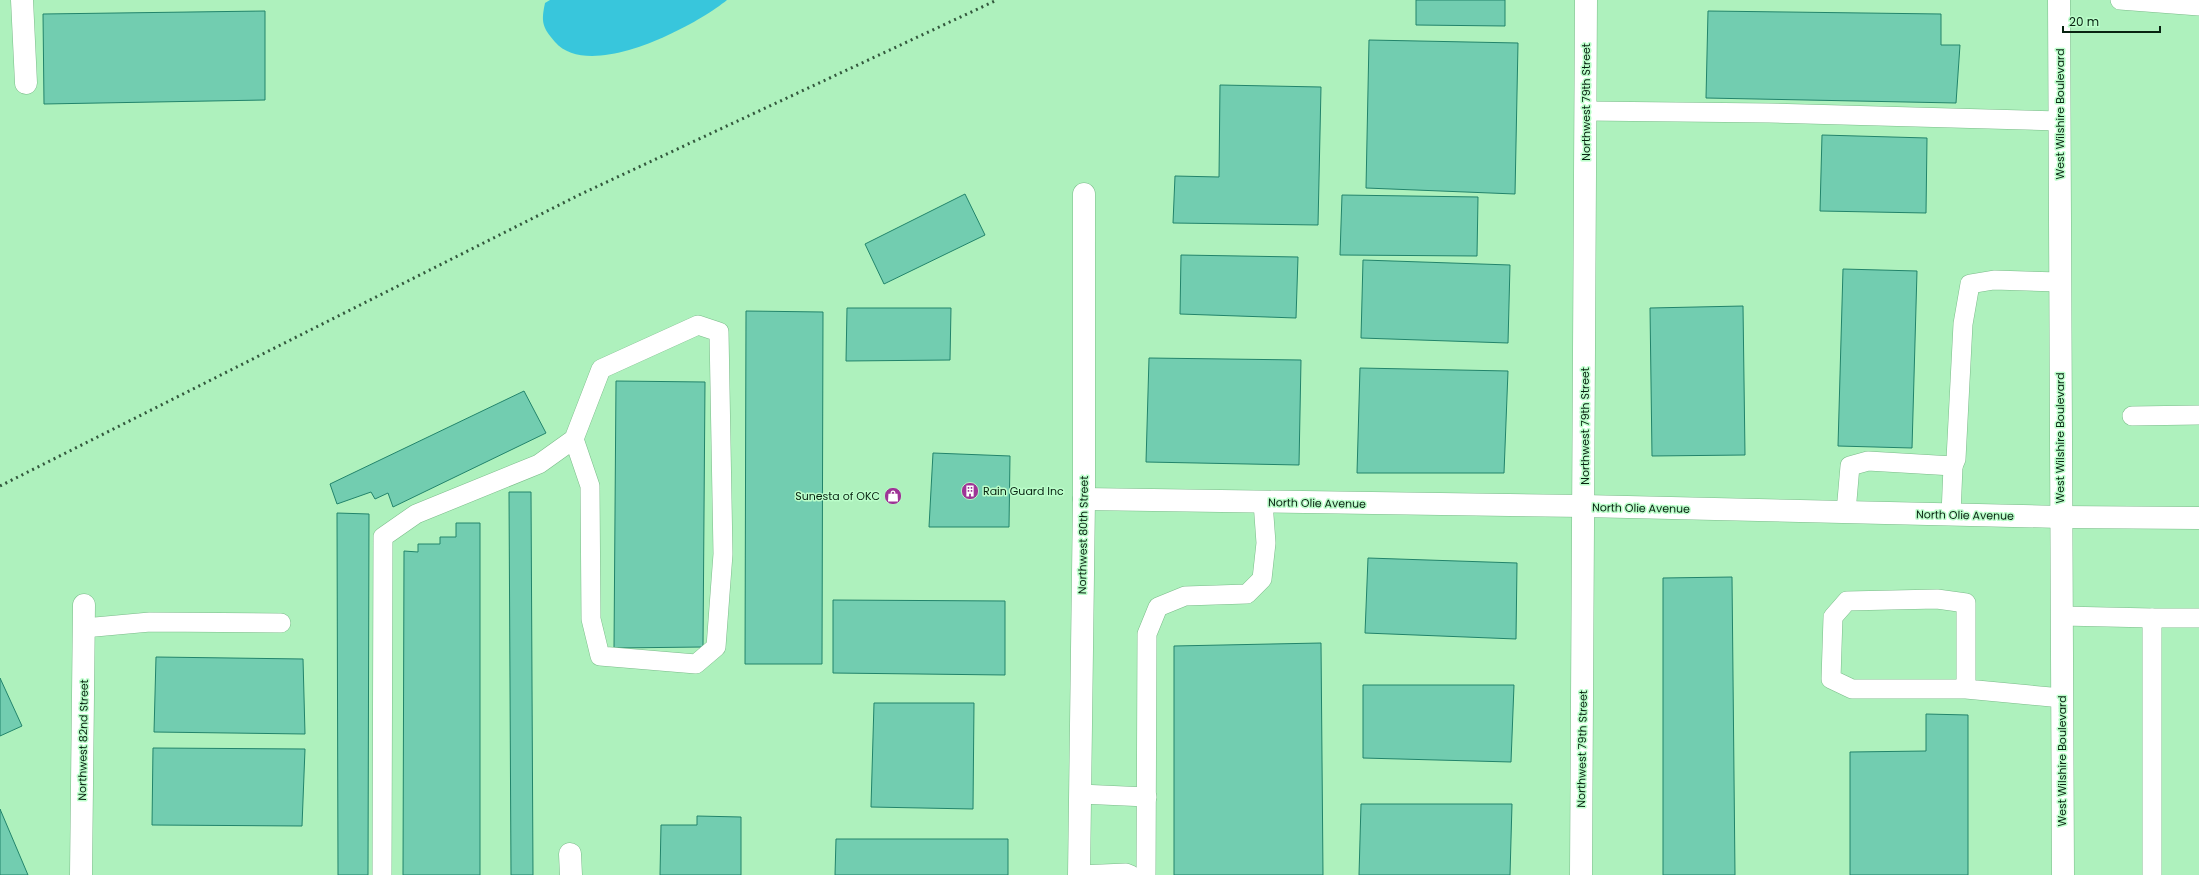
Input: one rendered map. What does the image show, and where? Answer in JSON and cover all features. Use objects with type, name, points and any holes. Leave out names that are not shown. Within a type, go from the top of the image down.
[{"type":"street","points":[[22,0],[26,83]]},
{"type":"street","name":"Northwest 79th Street","points":[[1581,875],[1586,0]]},
{"type":"street","name":"West Wilshire Boulevard","points":[[2059,0],[2063,875]]},
{"type":"street","name":"Northwest 80th Street","points":[[1079,875],[1084,499],[1084,194]]},
{"type":"street","name":"North Olie Avenue","points":[[1084,499],[1584,506],[1951,515],[2199,518]]},
{"type":"street","name":"Northwest 82nd Street","points":[[81,875],[84,605]]},
{"type":"lane","points":[[2120,0],[2199,6]]},
{"type":"lane","points":[[1586,111],[1769,113],[2060,121]]},
{"type":"lane","points":[[1951,515],[1954,466],[1956,459],[1963,324],[1970,284],[1994,280],[2060,282]]},
{"type":"lane","points":[[382,875],[383,537],[416,514],[539,464],[574,439],[601,369],[698,325],[719,332],[722,554],[716,647],[696,664],[600,656],[591,619],[590,486],[574,439]]},
{"type":"lane","points":[[2132,416],[2199,415]]},
{"type":"lane","points":[[1846,512],[1850,466],[1868,461],[1954,466]]},
{"type":"lane","points":[[1146,875],[1148,797],[1148,634],[1158,608],[1185,596],[1247,594],[1262,580],[1266,543],[1263,502]]},
{"type":"lane","points":[[1966,689],[1966,603],[1937,599],[1847,601],[1833,617],[1831,679],[1852,688],[1966,689],[2062,698]]},
{"type":"lane","points":[[2062,616],[2199,618]]},
{"type":"lane","points":[[2152,618],[2152,875]]},
{"type":"lane","points":[[84,628],[150,622],[282,623]]},
{"type":"lane","points":[[1080,794],[1148,797]]},
{"type":"lane","points":[[1079,875],[1126,873],[1131,875]]},
{"type":"water","points":[[550,0],[727,0],[692,23],[642,46],[616,53],[592,56],[571,53],[555,42],[547,32],[543,15],[545,3]]},
{"type":"building","points":[[1416,0],[1505,0],[1505,26],[1416,25]]},
{"type":"building","points":[[265,11],[265,100],[44,104],[43,14]]},
{"type":"building","points":[[1708,11],[1941,14],[1941,45],[1960,45],[1956,103],[1706,98]]},
{"type":"building","points":[[1369,40],[1518,43],[1515,194],[1366,188]]},
{"type":"building","points":[[1220,85],[1321,87],[1318,225],[1173,223],[1175,176],[1219,177]]},
{"type":"building","points":[[1822,135],[1927,138],[1926,213],[1820,211]]},
{"type":"building","points":[[965,194],[985,235],[884,284],[865,244]]},
{"type":"building","points":[[1342,195],[1478,197],[1477,256],[1340,255]]},
{"type":"building","points":[[1181,255],[1298,257],[1296,318],[1180,314]]},
{"type":"building","points":[[1363,260],[1510,265],[1508,343],[1361,338]]},
{"type":"building","points":[[1843,269],[1917,271],[1912,448],[1838,446]]},
{"type":"building","points":[[1743,306],[1745,455],[1652,456],[1650,308]]},
{"type":"building","points":[[847,308],[951,308],[950,360],[846,361]]},
{"type":"building","points":[[746,311],[823,312],[822,664],[745,664]]},
{"type":"building","points":[[1149,358],[1301,360],[1299,465],[1146,462]]},
{"type":"building","points":[[1360,368],[1508,371],[1504,473],[1357,473]]},
{"type":"building","points":[[616,381],[705,382],[703,647],[614,648]]},
{"type":"building","points":[[524,391],[546,433],[393,507],[388,493],[375,499],[371,492],[337,504],[330,484]]},
{"type":"building","name":"Rain Guard Inc","points":[[933,453],[1010,456],[1009,527],[929,527]]},
{"type":"building","points":[[509,492],[531,492],[533,875],[511,875]]},
{"type":"building","points":[[337,513],[369,514],[368,875],[338,875]]},
{"type":"building","points":[[456,523],[480,523],[480,875],[403,875],[404,551],[418,552],[418,544],[440,544],[440,537],[456,537]]},
{"type":"building","points":[[1368,558],[1517,563],[1516,639],[1365,633]]},
{"type":"building","points":[[1732,577],[1735,875],[1663,875],[1663,578]]},
{"type":"building","points":[[833,600],[1005,601],[1005,675],[833,673]]},
{"type":"building","points":[[1321,643],[1323,875],[1174,875],[1174,646]]},
{"type":"building","points":[[156,657],[303,659],[305,734],[154,732]]},
{"type":"building","points":[[0,678],[22,726],[0,736]]},
{"type":"building","points":[[1363,685],[1514,685],[1511,762],[1363,758]]},
{"type":"building","points":[[874,703],[974,703],[973,809],[871,807]]},
{"type":"building","points":[[1926,714],[1968,715],[1968,875],[1850,875],[1850,752],[1926,751]]},
{"type":"building","points":[[153,748],[305,749],[302,826],[152,825]]},
{"type":"building","points":[[1361,804],[1512,804],[1510,875],[1359,875]]},
{"type":"building","points":[[0,809],[28,875],[0,875]]},
{"type":"building","points":[[697,816],[741,817],[741,875],[660,875],[661,825],[697,825]]},
{"type":"building","points":[[836,839],[1008,839],[1008,875],[835,875]]},
{"type":"railway","points":[[0,486],[581,194],[997,0]]},
{"type":"place","name":"Rain Guard Inc","points":[[970,491]]},
{"type":"place","name":"Sunesta of OKC","points":[[893,496]]}]
